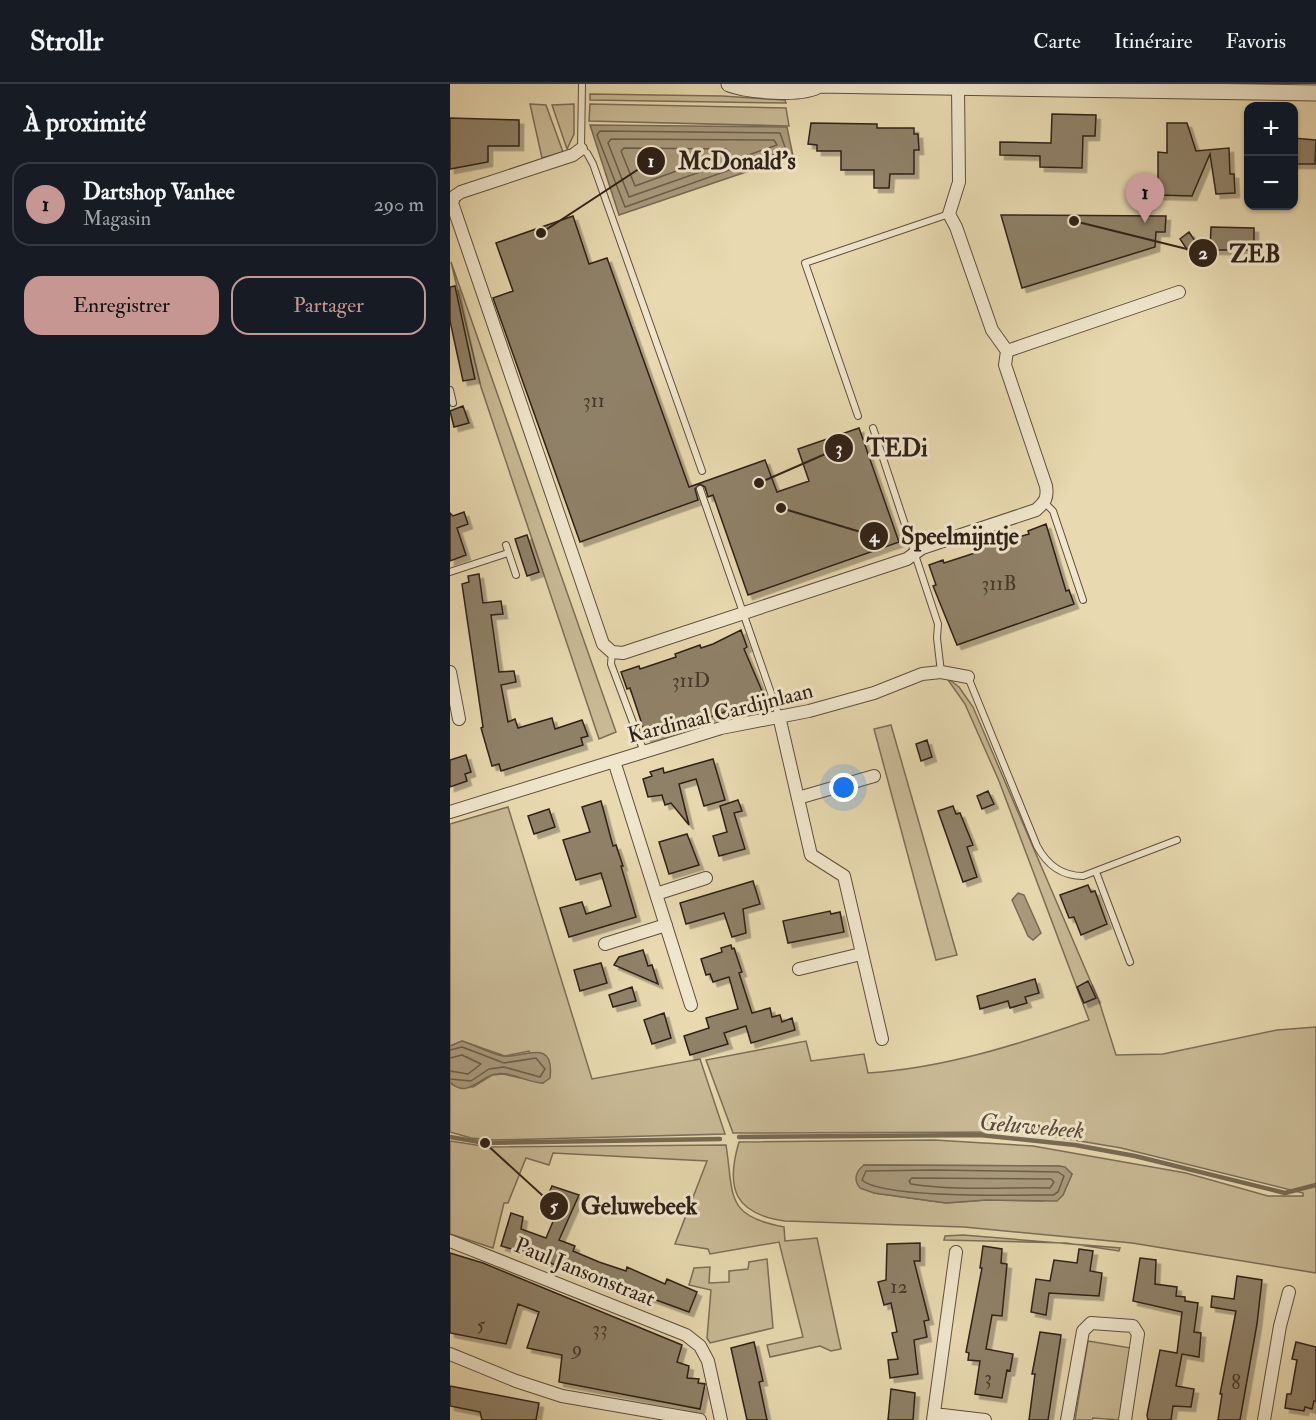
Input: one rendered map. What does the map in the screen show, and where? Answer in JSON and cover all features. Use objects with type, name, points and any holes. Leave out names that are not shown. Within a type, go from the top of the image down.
[{"type":"street","points":[[729,84],[796,91],[812,90],[818,85],[1316,93]]},
{"type":"street","points":[[581,148],[573,155],[461,192],[452,203],[603,644],[612,652],[622,653],[907,559],[922,548],[1035,510],[1045,503],[1046,486],[1005,365],[1007,351],[993,330],[956,227],[949,214],[959,182],[959,89]]},
{"type":"street","points":[[1007,351],[1179,292]]},
{"type":"street","points":[[450,672],[459,719]]},
{"type":"street","name":"Kardinaal Cardijnlaan","points":[[450,812],[721,728],[874,693],[922,674],[941,672],[968,677]]},
{"type":"street","points":[[779,716],[811,855],[844,876],[882,1040]]},
{"type":"street","points":[[614,761],[691,1005]]},
{"type":"street","points":[[798,798],[874,776]]},
{"type":"street","points":[[656,894],[706,878]]},
{"type":"street","points":[[605,944],[666,925]]},
{"type":"street","points":[[799,969],[861,954]]},
{"type":"street","name":"Paul Jansonstraat","points":[[450,1241],[686,1335],[700,1346],[708,1361],[721,1420]]},
{"type":"street","points":[[956,1252],[934,1417],[985,1420]]},
{"type":"street","points":[[1264,1420],[1280,1326],[1289,1292]]},
{"type":"street","points":[[1067,1420],[1083,1331],[1091,1323],[1133,1326],[1138,1334],[1125,1420]]},
{"type":"street","points":[[450,1354],[516,1381],[562,1396],[700,1420]]},
{"type":"lane","points":[[582,84],[581,148],[593,164],[702,471]]},
{"type":"lane","points":[[858,416],[805,263],[937,216],[949,214]]},
{"type":"lane","points":[[450,390],[453,403]]},
{"type":"lane","points":[[873,428],[917,552],[938,624],[936,638],[941,672]]},
{"type":"lane","points":[[700,489],[741,613],[779,716]]},
{"type":"lane","points":[[1045,503],[1053,510],[1083,600]]},
{"type":"lane","points":[[506,545],[516,575]]},
{"type":"lane","points":[[450,572],[508,553]]},
{"type":"lane","points":[[612,652],[611,664],[644,752]]},
{"type":"lane","points":[[968,677],[1042,855],[1059,870],[1070,876],[1083,876],[1177,840]]},
{"type":"lane","points":[[1096,872],[1130,962]]},
{"type":"shaded area","points":[[590,94],[722,96],[785,100],[786,103],[590,100]]},
{"type":"shaded area","points":[[530,104],[546,105],[563,152],[542,158]]},
{"type":"shaded area","points":[[574,104],[574,134],[567,149],[552,105]]},
{"type":"shaded area","points":[[590,104],[786,108],[789,126],[589,121]]},
{"type":"shaded area","points":[[451,262],[616,732],[599,739],[481,387]]},
{"type":"shaded area","points":[[946,677],[959,687],[973,707],[1099,1001],[1116,1055],[1163,1054],[1277,1030],[1316,1027],[1316,1273],[1132,1243],[964,1227],[785,1221],[768,1218],[755,1212],[738,1196],[733,1173],[739,1142],[934,1140],[1033,1146],[1186,1173],[1268,1196],[1303,1196],[1303,1193],[1121,1148],[1027,1132],[733,1133],[706,1060],[806,1041],[811,1061],[864,1054],[868,1073],[952,1061],[1089,1020],[999,781],[965,704]],"holes":[[[864,1165],[1059,1166],[1072,1174],[1063,1195],[1043,1201],[986,1200],[946,1203],[874,1193]]]},
{"type":"shaded area","points":[[891,725],[957,955],[936,960],[874,729]]},
{"type":"shaded area","points":[[508,807],[592,1079],[700,1059],[725,1134],[494,1140],[471,1138],[450,1132],[450,1082],[453,1085],[473,1087],[492,1075],[503,1074],[543,1083],[529,1051],[505,1056],[462,1041],[450,1046],[450,824]]},
{"type":"shaded area","points":[[450,1141],[489,1147],[726,1145],[732,1190],[741,1209],[751,1217],[784,1227],[785,1241],[817,1238],[841,1349],[831,1351],[820,1346],[770,1357],[767,1345],[803,1337],[779,1242],[710,1254],[708,1249],[675,1244],[707,1161],[553,1153],[549,1165],[526,1158],[508,1203],[504,1203],[493,1248],[450,1234]]},
{"type":"shaded area","points":[[963,1235],[1057,1243],[944,1240],[945,1236]]},
{"type":"shaded area","points":[[1074,1244],[1120,1248],[1119,1251]]},
{"type":"shaded area","points":[[767,1259],[773,1328],[710,1343],[707,1338],[711,1290],[689,1285],[694,1268],[710,1267],[709,1283],[729,1282],[729,1271],[748,1269],[749,1262]]},
{"type":"shaded area","points":[[1088,1341],[1131,1348],[1120,1420],[1093,1418],[1092,1420],[1075,1420]]},
{"type":"water","points":[[590,125],[787,127],[793,156],[619,215]]},
{"type":"water","points":[[1018,893],[1024,895],[1041,933],[1033,940],[1028,936],[1012,900]]},
{"type":"water","points":[[462,1041],[503,1056],[542,1053],[547,1057],[550,1065],[550,1078],[543,1083],[498,1074],[466,1088],[456,1086],[450,1082],[450,1046]]},
{"type":"water","points":[[864,1165],[1059,1166],[1065,1167],[1072,1174],[1063,1195],[1057,1201],[986,1200],[946,1203],[874,1193],[860,1188],[856,1176]]},
{"type":"building","points":[[1052,114],[1096,115],[1095,136],[1083,136],[1082,168],[1040,167],[1040,156],[1000,155],[1000,142],[1051,143]]},
{"type":"building","points":[[450,118],[519,120],[519,146],[488,146],[488,162],[450,169]]},
{"type":"building","points":[[811,123],[877,124],[877,128],[914,128],[914,134],[918,134],[919,150],[914,150],[914,174],[890,174],[889,188],[874,188],[874,170],[841,170],[841,151],[817,151],[817,145],[808,144]]},
{"type":"building","points":[[1167,123],[1187,123],[1196,151],[1229,148],[1230,174],[1234,174],[1235,193],[1216,194],[1210,154],[1192,196],[1158,195],[1158,152],[1167,153]]},
{"type":"building","points":[[1298,138],[1316,140],[1315,164],[1298,164]]},
{"type":"building","points":[[1001,215],[1166,216],[1165,232],[1156,232],[1155,247],[1022,288]]},
{"type":"building","points":[[573,216],[589,264],[607,258],[689,487],[765,460],[777,492],[809,481],[798,449],[859,428],[899,542],[748,595],[713,495],[708,497],[705,487],[700,484],[695,489],[698,500],[580,542],[493,298],[513,291],[496,243]]},
{"type":"building","points":[[1211,227],[1254,228],[1254,250],[1210,250]]},
{"type":"building","points":[[1189,232],[1201,250],[1188,251],[1180,239]]},
{"type":"building","points":[[455,286],[475,379],[463,381],[450,321],[450,287]]},
{"type":"building","points":[[463,406],[469,423],[454,427],[450,411]]},
{"type":"building","points":[[464,512],[468,524],[457,528],[466,555],[450,561],[450,513],[453,516]]},
{"type":"building","points":[[1046,524],[1066,591],[1069,590],[1074,604],[957,645],[933,586],[936,585],[929,565],[943,560],[944,563],[981,551],[980,548],[1029,534],[1028,531]]},
{"type":"building","points":[[527,535],[539,572],[527,576],[515,539]]},
{"type":"building","points":[[479,574],[483,603],[501,601],[503,614],[491,615],[499,672],[514,671],[516,682],[501,685],[508,722],[515,719],[518,728],[552,718],[555,729],[582,720],[588,736],[581,738],[583,745],[501,771],[499,764],[492,766],[481,728],[483,727],[462,584],[469,582],[468,576]]},
{"type":"building","points":[[741,630],[747,647],[744,649],[765,698],[647,739],[630,688],[627,689],[621,672],[639,666],[640,669],[676,657],[675,654],[700,645],[701,648],[713,644]]},
{"type":"building","points":[[927,740],[932,757],[921,761],[916,744]]},
{"type":"building","points":[[466,755],[471,772],[465,774],[467,781],[450,787],[450,760]]},
{"type":"building","points":[[713,759],[725,800],[704,806],[696,779],[679,784],[689,825],[671,803],[665,805],[662,795],[648,797],[643,779],[652,776],[650,772],[663,768],[664,773]]},
{"type":"building","points":[[988,791],[994,804],[982,809],[977,796]]},
{"type":"building","points":[[738,800],[742,811],[734,813],[745,849],[719,856],[713,836],[727,832],[720,806]]},
{"type":"building","points":[[601,801],[613,846],[616,845],[623,866],[621,866],[636,917],[569,937],[560,908],[582,902],[586,914],[611,906],[601,873],[576,880],[563,840],[590,832],[582,807]]},
{"type":"building","points":[[953,806],[956,814],[960,813],[973,845],[967,847],[977,877],[963,882],[938,811]]},
{"type":"building","points":[[549,809],[555,827],[534,834],[528,816]]},
{"type":"building","points":[[687,834],[699,865],[669,874],[659,842]]},
{"type":"building","points":[[753,881],[760,904],[743,909],[746,933],[732,937],[724,913],[686,924],[680,903]]},
{"type":"building","points":[[1088,885],[1091,892],[1095,891],[1107,924],[1081,935],[1074,917],[1069,918],[1060,895]]},
{"type":"building","points":[[830,911],[831,914],[840,912],[844,932],[788,943],[783,921]]},
{"type":"building","points":[[731,945],[742,972],[739,973],[752,1013],[770,1008],[772,1017],[780,1015],[782,1022],[792,1018],[795,1030],[751,1043],[746,1026],[724,1033],[728,1044],[690,1055],[684,1036],[709,1028],[706,1018],[738,1009],[729,977],[713,982],[710,974],[706,975],[701,959],[722,952],[721,948]]},
{"type":"building","points":[[643,950],[648,966],[652,965],[658,984],[614,965],[619,957]]},
{"type":"building","points":[[601,963],[607,983],[580,991],[574,970]]},
{"type":"building","points":[[1035,979],[1039,993],[1025,997],[1027,1003],[1010,1008],[1008,1001],[980,1009],[977,996]]},
{"type":"building","points":[[1088,981],[1096,998],[1084,1003],[1077,987]]},
{"type":"building","points":[[632,987],[636,1001],[613,1007],[609,995]]},
{"type":"building","points":[[664,1013],[671,1038],[652,1044],[644,1020]]},
{"type":"building","points":[[552,1186],[579,1195],[559,1240],[575,1246],[573,1251],[599,1262],[626,1271],[627,1267],[665,1284],[667,1279],[697,1292],[689,1312],[645,1296],[643,1302],[529,1254],[501,1246],[511,1213],[523,1217],[521,1229],[546,1238],[560,1205],[546,1200]]},
{"type":"building","points":[[920,1243],[920,1261],[914,1261],[929,1320],[924,1321],[927,1337],[914,1340],[918,1374],[890,1378],[888,1360],[898,1359],[892,1333],[897,1332],[891,1303],[884,1305],[878,1282],[886,1280],[887,1244]]},
{"type":"building","points":[[983,1246],[1002,1249],[1001,1263],[1007,1264],[1002,1316],[992,1315],[986,1349],[1013,1354],[1010,1371],[1007,1370],[1002,1398],[975,1394],[980,1361],[968,1360],[969,1353],[966,1352],[982,1268],[980,1268]]},
{"type":"building","points":[[1079,1249],[1093,1251],[1090,1271],[1102,1273],[1099,1296],[1049,1293],[1046,1315],[1031,1312],[1036,1279],[1050,1281],[1054,1260],[1077,1263]]},
{"type":"building","points":[[450,1253],[483,1263],[682,1345],[677,1362],[689,1366],[687,1378],[699,1379],[698,1383],[705,1384],[700,1409],[559,1382],[562,1355],[527,1348],[539,1312],[518,1304],[506,1344],[450,1333]]},
{"type":"building","points":[[1140,1258],[1156,1260],[1155,1284],[1177,1287],[1176,1296],[1185,1297],[1185,1301],[1198,1303],[1194,1332],[1201,1333],[1199,1357],[1182,1354],[1176,1386],[1194,1389],[1191,1407],[1173,1406],[1171,1420],[1148,1420],[1147,1415],[1160,1350],[1177,1353],[1182,1312],[1133,1301]]},
{"type":"building","points":[[1237,1276],[1262,1280],[1257,1324],[1240,1420],[1218,1420],[1222,1394],[1220,1394],[1236,1311],[1211,1307],[1212,1296],[1234,1299]]},
{"type":"building","points":[[1040,1332],[1061,1335],[1048,1420],[1029,1420],[1035,1374],[1032,1374]]},
{"type":"building","points":[[754,1342],[763,1381],[759,1382],[767,1420],[747,1420],[731,1348]]},
{"type":"building","points":[[1296,1342],[1316,1347],[1316,1401],[1312,1409],[1305,1407],[1304,1411],[1285,1408],[1287,1394],[1291,1394],[1297,1360],[1292,1359]]},
{"type":"building","points":[[450,1386],[539,1403],[536,1420],[482,1420],[480,1412],[450,1406]]},
{"type":"building","points":[[891,1389],[915,1393],[913,1420],[888,1420]]},
{"type":"waterway","name":"Geluwebeek","points":[[739,1137],[980,1135],[1075,1145],[1135,1156],[1285,1193],[1316,1185]]},
{"type":"waterway","name":"Geluwebeek","points":[[450,1137],[485,1143],[720,1139]]},
{"type":"place","name":"ZEB","points":[[1074,221]]},
{"type":"place","name":"Dartshop Vanhee","points":[[1145,223]]},
{"type":"place","name":"McDonald's","points":[[541,233]]},
{"type":"place","name":"TEDi","points":[[759,483]]},
{"type":"place","name":"Speelmijntje","points":[[781,508]]},
{"type":"place","name":"Geluwebeek","points":[[485,1143]]}]
